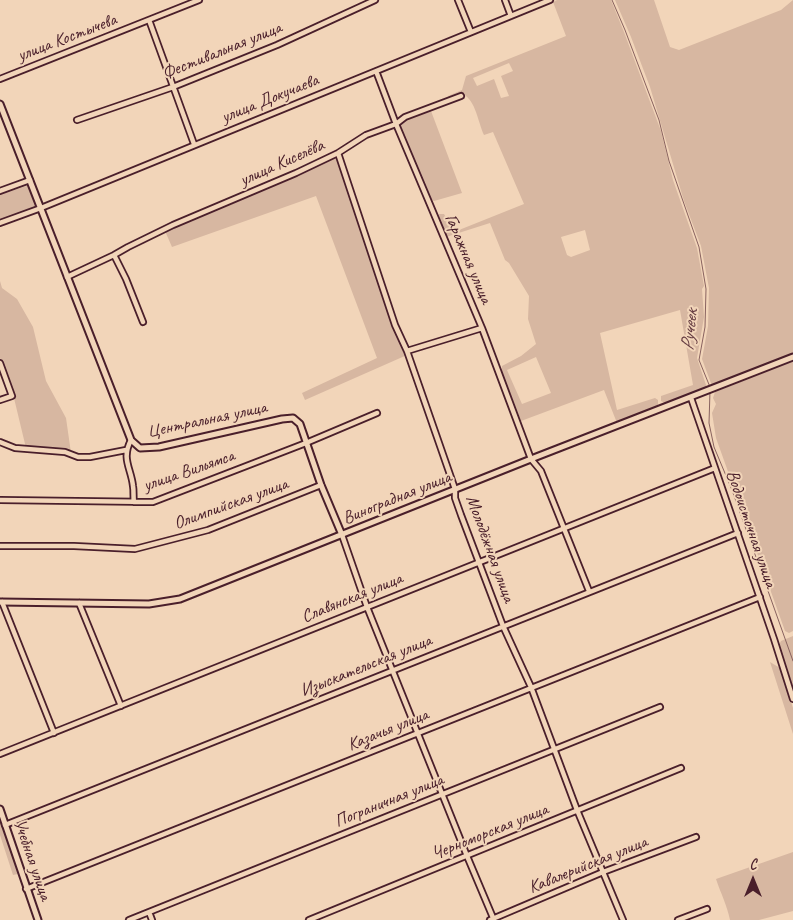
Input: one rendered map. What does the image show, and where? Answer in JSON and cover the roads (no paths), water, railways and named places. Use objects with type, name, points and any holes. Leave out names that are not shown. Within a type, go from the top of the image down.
[{"type":"street","name":"улица Костычева","points":[[0,79],[199,0]]},
{"type":"street","name":"Фестивальная улица","points":[[77,120],[174,86],[277,45],[375,0]]},
{"type":"street","points":[[458,0],[471,32]]},
{"type":"street","points":[[505,0],[511,16]]},
{"type":"street","name":"улица Докучаева","points":[[0,223],[41,208],[550,0]]},
{"type":"street","points":[[149,20],[194,144]]},
{"type":"street","name":"Гаражная улица","points":[[376,71],[396,124],[482,328],[531,459],[541,471],[588,591]]},
{"type":"street","name":"улица Киселёва","points":[[66,277],[174,225],[296,173],[338,153],[366,135],[396,124],[405,117],[461,96]]},
{"type":"street","name":"Центральная улица","points":[[0,104],[131,440],[140,448],[159,447],[293,418],[300,424],[321,485],[342,535]]},
{"type":"street","name":"Молодёжная улица","points":[[338,153],[395,325],[407,351],[456,489],[455,498],[461,515],[503,626],[531,687],[577,810],[623,920]]},
{"type":"street","points":[[0,191],[30,180]]},
{"type":"street","points":[[114,255],[126,279],[142,322]]},
{"type":"street","points":[[407,351],[482,328]]},
{"type":"street","name":"Виноградная улица","points":[[1,602],[149,604],[180,600],[531,459],[793,357]]},
{"type":"street","points":[[0,363],[12,396],[0,400]]},
{"type":"street","name":"Водоисточная улица","points":[[691,398],[793,699]]},
{"type":"street","name":"улица Вильямса","points":[[0,500],[153,502],[378,413]]},
{"type":"street","points":[[131,440],[126,450],[127,467],[133,486],[134,502]]},
{"type":"street","points":[[1,441],[15,448],[65,452],[78,456],[126,450]]},
{"type":"street","name":"Славянская улица","points":[[0,754],[715,468]]},
{"type":"street","name":"Олимпийская улица","points":[[0,546],[74,546],[135,549],[208,530],[321,485]]},
{"type":"street","name":"Изыскательская улица","points":[[5,825],[588,591],[738,533]]},
{"type":"street","points":[[342,535],[367,607],[493,920]]},
{"type":"street","name":"Казачья улица","points":[[26,889],[760,597]]},
{"type":"street","points":[[1,602],[54,733]]},
{"type":"street","points":[[79,603],[121,706]]},
{"type":"street","name":"Пограничная улица","points":[[129,920],[660,707]]},
{"type":"street","name":"Черноморская улица","points":[[309,920],[681,768]]},
{"type":"street","name":"Учебная улица","points":[[0,809],[38,920]]},
{"type":"street","name":"Кавалерийская улица","points":[[493,920],[603,872],[696,837]]},
{"type":"street","points":[[678,920],[707,909]]},
{"type":"street","points":[[148,912],[152,920]]},
{"type":"waterway","name":"Ручеек","points":[[612,0],[659,120],[669,161],[699,247],[706,289],[705,327],[699,360],[710,387]]},
{"type":"waterway","name":"Ручеек","points":[[710,391],[709,423],[714,447],[732,490],[793,661]]}]
